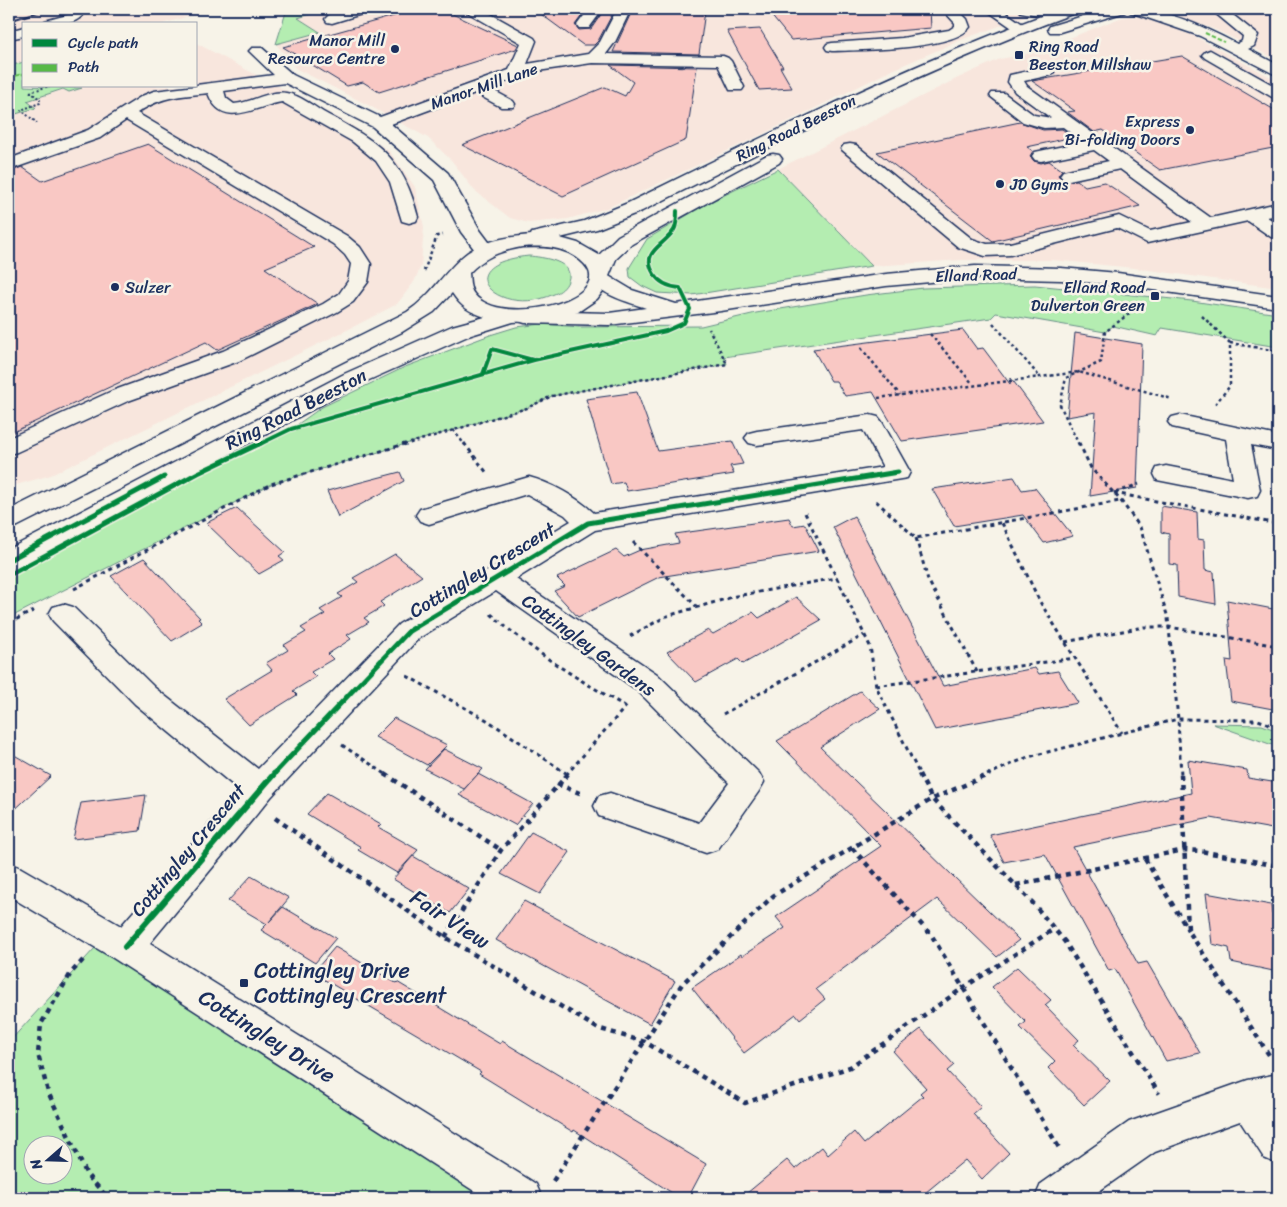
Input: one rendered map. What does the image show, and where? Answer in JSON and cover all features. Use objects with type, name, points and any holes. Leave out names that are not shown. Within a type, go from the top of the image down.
[{"type":"main road","points":[[57,22],[72,18],[81,9]]},
{"type":"main road","points":[[332,19],[336,16],[363,9]]},
{"type":"main road","points":[[472,9],[529,41],[515,73]]},
{"type":"main road","points":[[584,25],[596,9]]},
{"type":"main road","points":[[592,58],[605,48],[624,9]]},
{"type":"main road","points":[[832,47],[933,39],[954,34],[963,27],[962,22],[949,9]]},
{"type":"main road","points":[[992,9],[1020,27]]},
{"type":"main road","points":[[1026,9],[1065,11]]},
{"type":"main road","name":"Ring Road Beeston","points":[[878,106],[1010,46],[1072,23],[1120,9]]},
{"type":"main road","points":[[1136,9],[1205,33],[1278,71]]},
{"type":"main road","points":[[1222,9],[1221,12],[1230,20],[1252,35],[1250,43],[1231,45]]},
{"type":"main road","name":"Ring Road Beeston","points":[[518,242],[590,225],[635,207],[911,72],[1020,27],[1065,11]]},
{"type":"main road","points":[[9,35],[22,32]]},
{"type":"main road","points":[[257,51],[287,78],[379,122],[442,177],[471,232],[485,250],[518,242],[548,242],[566,246],[582,252],[593,261],[600,276]]},
{"type":"main road","points":[[1210,55],[1278,94]]},
{"type":"main road","name":"Manor Mill Lane","points":[[379,122],[528,68],[592,58],[622,60],[721,57],[736,87]]},
{"type":"main road","points":[[1046,72],[1022,75],[1016,78],[1016,82],[1020,89],[1208,224]]},
{"type":"main road","points":[[198,87],[287,78]]},
{"type":"main road","points":[[214,86],[220,103],[232,110],[246,108],[277,97],[284,98],[367,143],[380,155],[395,176],[405,194],[409,217]]},
{"type":"main road","points":[[475,87],[507,104]]},
{"type":"main road","points":[[9,165],[77,142],[94,134],[161,90],[188,88]]},
{"type":"main road","points":[[998,96],[1029,120],[1041,124],[1066,122]]},
{"type":"main road","points":[[9,447],[120,396],[239,352],[330,308],[346,298],[358,282],[361,264],[353,251],[340,240],[143,122],[126,114]]},
{"type":"main road","name":"Ring Road Beeston","points":[[9,560],[352,379],[460,331],[517,316],[546,315],[584,301],[595,289],[608,256],[625,240],[843,122]]},
{"type":"main road","points":[[1041,156],[1097,144]]},
{"type":"main road","points":[[850,149],[965,243],[985,250],[1010,249],[1119,222],[1147,237],[1278,210]]},
{"type":"main road","points":[[1069,175],[1123,163]]},
{"type":"main road","points":[[1252,215],[1278,233]]},
{"type":"main road","name":"Ring Road Beeston","points":[[9,520],[375,338],[427,309],[445,292],[472,257],[485,250]]},
{"type":"main road","name":"Elland Road","points":[[517,316],[609,319],[699,308],[886,280],[975,272],[1061,274],[1118,278],[1278,302]]},
{"type":"main road","points":[[458,274],[457,284],[461,293],[468,301],[480,308],[517,316]]},
{"type":"main road","name":"Elland Road","points":[[600,276],[626,294],[675,311]]},
{"type":"main road","points":[[757,438],[870,422]]},
{"type":"main road","name":"Cottingley Crescent","points":[[116,941],[409,631],[599,521],[852,478],[898,472],[870,422]]},
{"type":"main road","points":[[1188,424],[1278,443]]},
{"type":"main road","points":[[1166,474],[1248,490],[1236,435]]},
{"type":"main road","points":[[429,515],[529,485],[599,521]]},
{"type":"main road","name":"Cottingley Gardens","points":[[496,579],[647,682],[748,782],[706,839],[610,806]]},
{"type":"main road","points":[[57,605],[145,696],[255,794]]},
{"type":"main road","name":"Cottingley Drive","points":[[9,878],[535,1194]]},
{"type":"main road","points":[[1067,1190],[1143,1136],[1178,1124],[1266,1084],[1278,1144]]},
{"type":"path","points":[[37,123],[21,110],[40,103],[40,99],[30,92],[43,88]]},
{"type":"path","points":[[1188,930],[1178,719],[1169,627],[1140,527],[1121,501],[1091,468],[1060,405],[1066,378],[1101,362],[1104,332],[1144,302],[1171,286],[1230,343],[1278,351]]},
{"type":"path","points":[[9,623],[57,605],[271,484],[527,408],[552,396],[727,364],[699,308]]},
{"type":"path","points":[[992,323],[1039,376]]},
{"type":"path","points":[[930,334],[973,385]]},
{"type":"path","points":[[1188,424],[1230,386],[1230,343]]},
{"type":"path","points":[[861,348],[901,395]]},
{"type":"path","points":[[870,422],[871,399],[1079,372],[1174,399]]},
{"type":"path","points":[[453,430],[502,493]]},
{"type":"path","points":[[852,478],[916,538],[928,580],[977,672]]},
{"type":"path","points":[[794,488],[870,646],[876,686],[932,799],[1032,902],[1065,942],[1178,1124]]},
{"type":"path","points":[[1113,493],[1278,524]]},
{"type":"path","points":[[916,538],[1121,501]]},
{"type":"path","points":[[599,521],[698,607]]},
{"type":"path","points":[[1002,522],[1040,602],[1122,733]]},
{"type":"path","points":[[602,651],[667,616],[736,596],[837,578]]},
{"type":"path","points":[[471,594],[517,639],[562,671],[625,706]]},
{"type":"path","points":[[1065,642],[1144,627],[1169,627],[1278,646]]},
{"type":"path","points":[[695,729],[864,636]]},
{"type":"path","points":[[876,686],[1075,658]]},
{"type":"path","points":[[380,662],[487,720],[566,773]]},
{"type":"path","points":[[445,937],[501,850],[647,682]]},
{"type":"path","points":[[535,1194],[644,1042],[682,984],[773,896],[932,799],[1028,757],[1178,719],[1258,720],[1278,727]]},
{"type":"path","points":[[316,729],[501,850]]},
{"type":"path","points":[[852,848],[932,936],[963,988],[1067,1190]]},
{"type":"path","points":[[1015,885],[1184,850],[1201,851],[1278,866]]},
{"type":"path","points":[[1145,858],[1188,930],[1266,1084]]},
{"type":"path","points":[[963,988],[1054,929]]},
{"type":"path","points":[[108,1198],[88,1175],[48,1092],[38,1054],[41,1024],[71,973],[116,941]]},
{"type":"shaded area","points":[[20,9],[213,9],[169,22],[22,22],[22,63],[9,66],[9,12]]},
{"type":"shaded area","points":[[327,9],[1047,9],[966,38],[894,69],[607,208],[568,219],[529,223],[510,218],[474,190],[452,161],[428,138],[295,68],[276,44],[320,32],[297,18]]},
{"type":"shaded area","points":[[1158,9],[1278,9],[1278,60],[1216,30]]},
{"type":"shaded area","points":[[1130,16],[1141,17],[1192,35],[1278,81],[1278,288],[1134,268],[1052,260],[962,260],[872,266],[778,169],[958,78],[1000,59],[1032,53],[1120,18]]},
{"type":"shaded area","points":[[198,44],[351,125],[390,152],[415,187],[424,227],[421,266],[414,282],[397,304],[51,475],[9,487],[9,116],[35,108],[26,101],[63,89],[198,88]]},
{"type":"green space","points":[[287,9],[327,9],[298,18],[320,32],[276,44]]},
{"type":"green space","points":[[22,63],[22,88],[82,88],[69,92],[63,89],[27,101],[36,108],[9,116],[9,66]]},
{"type":"green space","points":[[778,169],[872,266],[692,295],[657,293],[642,286],[630,277],[629,268],[647,239],[708,203]]},
{"type":"green space","points":[[529,256],[556,261],[567,269],[569,274],[568,281],[561,291],[533,300],[515,300],[499,296],[489,288],[485,278],[489,269],[503,261]]},
{"type":"green space","points":[[1035,285],[1192,301],[1278,314],[1278,347],[1162,328],[1157,336],[1113,326],[1105,332],[996,313],[991,318],[724,357],[727,364],[552,396],[527,408],[271,484],[9,618],[9,575],[198,473],[291,429],[322,407],[405,367],[490,335],[516,327],[542,324],[580,327],[701,326],[756,313],[866,295],[923,288]]},
{"type":"green space","points":[[1213,724],[1262,725],[1278,731],[1278,747]]},
{"type":"green space","points":[[106,936],[523,1198],[9,1198],[9,1042]]},
{"type":"building","name":"Manor Mill Resource Centre","points":[[419,9],[442,9],[518,45],[516,49],[379,92],[363,82],[347,86],[283,47]]},
{"type":"building","points":[[534,9],[585,9],[575,25],[579,30],[591,29],[602,13],[613,13],[598,41],[594,45],[583,45]]},
{"type":"building","points":[[766,9],[930,9],[931,28],[791,40]]},
{"type":"building","points":[[705,11],[699,54],[613,52],[631,13]]},
{"type":"building","points":[[760,29],[783,67],[780,67],[792,88],[759,90],[727,31]]},
{"type":"building","name":"Express Bi-folding Doors","points":[[1182,56],[1278,112],[1278,147],[1160,170],[1103,130],[1094,132],[1067,112],[1075,111],[1032,81]]},
{"type":"building","points":[[610,65],[697,67],[686,140],[563,196],[462,145],[605,87],[625,96],[633,82]]},
{"type":"building","name":"JD Gyms","points":[[1020,122],[1043,130],[1062,129],[1073,137],[1027,147],[1033,151],[1030,156],[1034,161],[1041,163],[1049,161],[1062,170],[1058,175],[1063,181],[1077,180],[1085,186],[1104,182],[1140,206],[993,241],[877,152]]},
{"type":"building","name":"Sulzer","points":[[148,144],[314,247],[265,268],[318,304],[217,350],[206,342],[9,434],[9,172],[22,167],[42,181]]},
{"type":"building","points":[[963,330],[977,349],[983,348],[1010,384],[1011,378],[1043,421],[902,441],[873,392],[845,396],[836,381],[831,381],[813,349]]},
{"type":"building","points":[[1075,333],[1142,344],[1137,488],[1090,496],[1096,412],[1067,417]]},
{"type":"building","points":[[637,392],[658,451],[732,441],[743,464],[730,466],[734,474],[627,491],[624,482],[611,484],[586,399]]},
{"type":"building","points":[[400,472],[404,481],[338,517],[327,491]]},
{"type":"building","points":[[1014,477],[1022,490],[1035,488],[1073,536],[1044,543],[1023,515],[954,526],[932,489]]},
{"type":"building","points":[[1161,506],[1197,512],[1198,539],[1204,540],[1205,570],[1214,572],[1216,604],[1178,597],[1177,565],[1169,564],[1169,534],[1161,532]]},
{"type":"building","points":[[237,508],[285,552],[279,556],[284,560],[259,574],[206,523]]},
{"type":"building","points":[[854,516],[943,686],[1035,668],[1039,674],[1058,671],[1078,703],[935,730],[833,527]]},
{"type":"building","points":[[789,518],[793,526],[805,524],[819,551],[659,577],[578,617],[554,591],[565,586],[557,578],[616,550],[624,557],[640,550],[679,543],[675,534]]},
{"type":"building","points":[[395,554],[422,576],[380,602],[384,606],[364,618],[369,622],[347,635],[351,639],[328,654],[333,659],[311,672],[316,677],[293,691],[297,695],[249,725],[224,699],[272,670],[266,663],[288,650],[284,645],[306,632],[301,628],[325,614],[320,610],[342,597],[338,594],[358,582],[353,578]]},
{"type":"building","points":[[144,558],[200,618],[198,619],[202,623],[172,641],[111,576]]},
{"type":"building","points":[[796,597],[821,620],[743,664],[738,659],[696,682],[667,652],[708,630],[713,634],[753,612],[759,618]]},
{"type":"building","points":[[1227,600],[1278,610],[1278,710],[1231,701],[1226,660],[1232,661]]},
{"type":"building","points":[[860,691],[880,709],[820,747],[1019,940],[997,957],[937,899],[816,989],[825,999],[800,1019],[796,1014],[744,1053],[692,988],[741,954],[742,956],[785,928],[776,917],[881,846],[777,741]]},
{"type":"building","points":[[394,718],[447,745],[427,765],[375,737]]},
{"type":"building","points":[[444,749],[483,769],[464,789],[425,769]]},
{"type":"building","points":[[9,752],[51,776],[9,815]]},
{"type":"building","points":[[1188,760],[1247,770],[1248,778],[1278,783],[1278,830],[1211,818],[1073,847],[1138,964],[1147,962],[1200,1053],[1166,1061],[1115,969],[1109,971],[1045,854],[1004,862],[990,835],[1191,793]]},
{"type":"building","points":[[478,774],[533,804],[515,825],[459,795]]},
{"type":"building","points":[[327,793],[381,824],[378,827],[418,850],[397,873],[358,850],[361,847],[307,814]]},
{"type":"building","points":[[146,795],[140,831],[73,839],[81,803]]},
{"type":"building","points":[[531,832],[570,852],[540,894],[501,874]]},
{"type":"building","points":[[413,856],[469,889],[450,913],[393,879]]},
{"type":"building","points":[[251,876],[289,898],[269,922],[283,907],[336,938],[315,963],[261,930],[267,924],[228,901]]},
{"type":"building","points":[[1206,893],[1271,905],[1272,914],[1278,915],[1278,972],[1231,962],[1229,948],[1212,944]]},
{"type":"building","points":[[524,901],[675,981],[650,1024],[496,940]]},
{"type":"building","points":[[335,947],[500,1044],[502,1041],[706,1164],[688,1198],[680,1198],[574,1130],[573,1132],[479,1074],[481,1072],[313,973]]},
{"type":"building","points":[[1017,967],[1051,1000],[1045,1005],[1079,1040],[1073,1045],[1110,1081],[1084,1105],[1048,1068],[1055,1061],[1020,1027],[1026,1022],[992,987]]},
{"type":"building","points":[[921,1029],[954,1065],[947,1071],[981,1107],[973,1114],[1009,1153],[982,1179],[965,1160],[919,1198],[741,1198],[787,1160],[795,1169],[822,1147],[828,1155],[854,1132],[864,1144],[923,1096],[920,1093],[926,1088],[893,1051]]},
{"type":"railway","points":[[9,21],[47,9]]},
{"type":"marked path","points":[[1205,33],[1224,42]]},
{"type":"marked path","points":[[9,77],[22,74]]},
{"type":"cycle path","points":[[9,575],[198,473],[291,429],[534,360],[666,331],[684,323],[690,309],[680,288],[661,283],[656,278],[649,262],[653,251],[675,228],[677,211]]},
{"type":"cycle path","points":[[483,374],[492,349],[533,360]]},
{"type":"cycle path","points":[[125,947],[260,788],[409,631],[588,523],[898,472]]},
{"type":"cycle path","points":[[9,560],[164,477]]},
{"type":"place","name":"Manor Mill Resource Centre","points":[[395,49]]},
{"type":"place","name":"Ring Road Beeston Millshaw","points":[[1019,55]]},
{"type":"place","name":"Express Bi-folding Doors","points":[[1190,130]]},
{"type":"place","name":"JD Gyms","points":[[1000,184]]},
{"type":"place","name":"Sulzer","points":[[115,287]]},
{"type":"place","name":"Elland Road Dulverton Green","points":[[1155,296]]},
{"type":"place","name":"Cottingley Drive Cottingley Crescent","points":[[244,983]]}]
